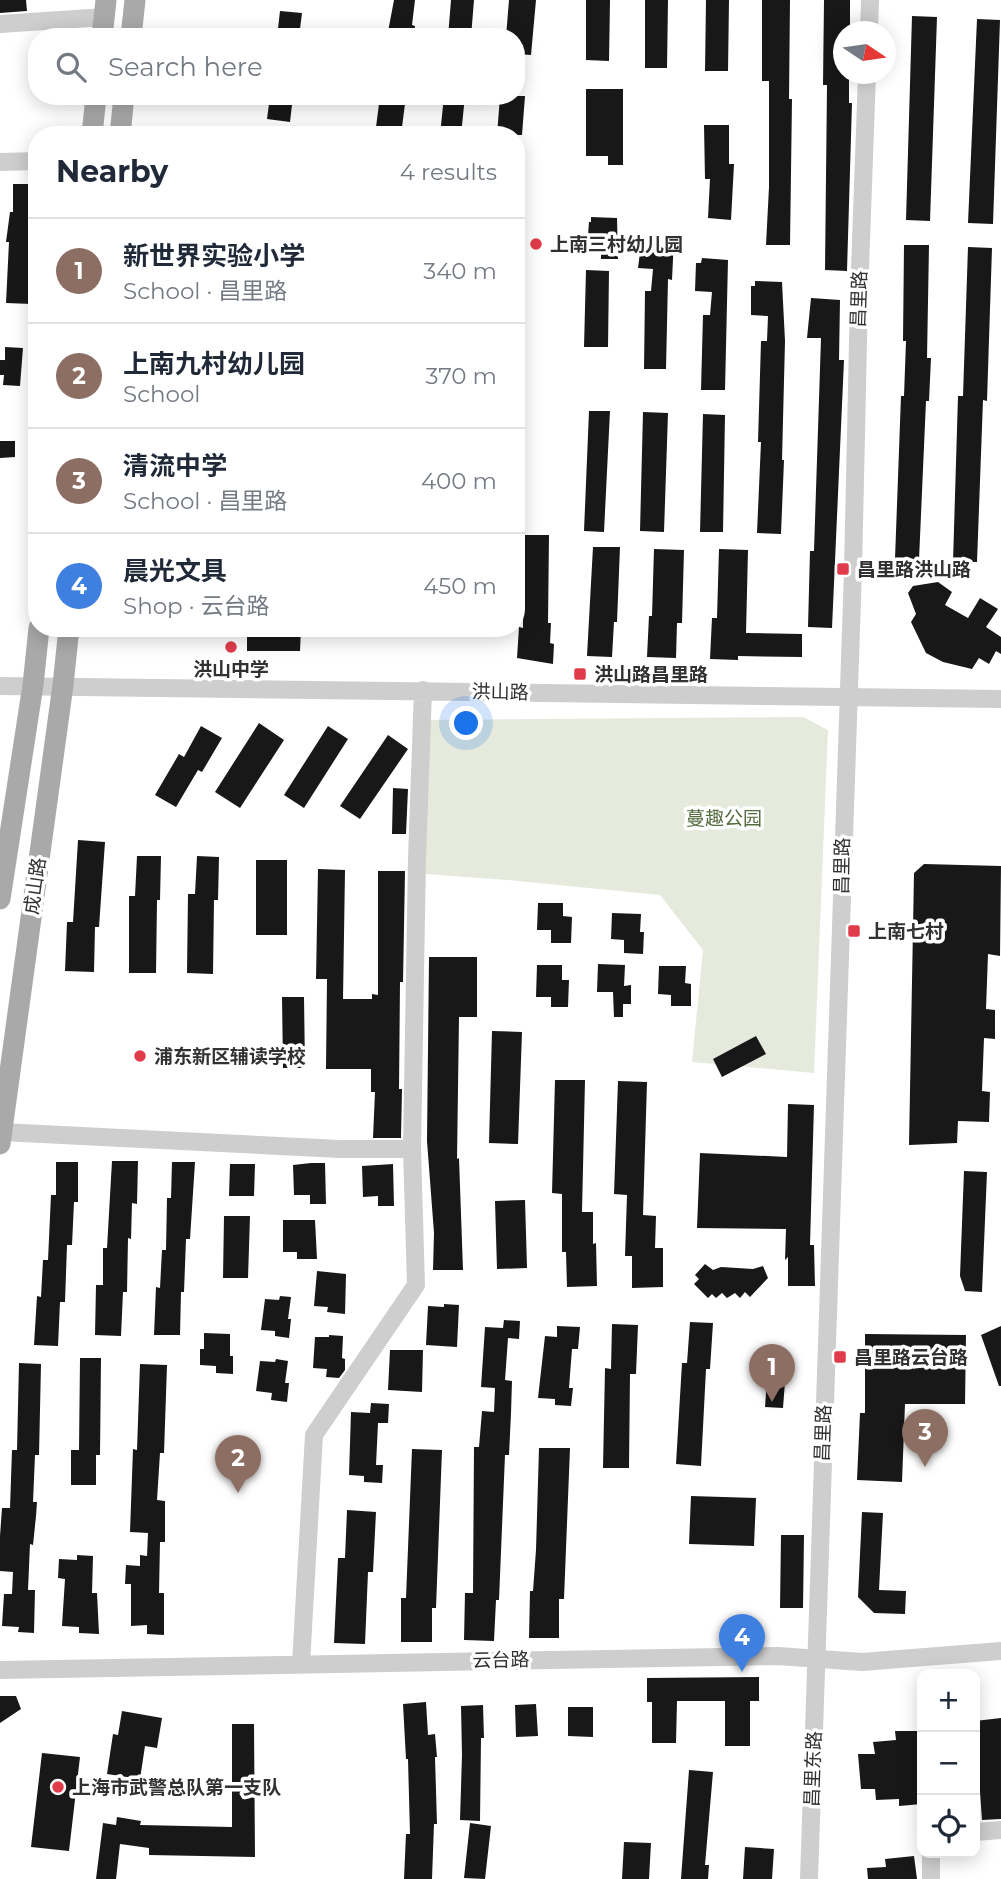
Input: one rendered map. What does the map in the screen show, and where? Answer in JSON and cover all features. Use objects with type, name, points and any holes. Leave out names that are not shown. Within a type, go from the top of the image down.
[{"type":"main road","points":[[132,28],[135,0]]},
{"type":"main road","points":[[93,126],[95,105]]},
{"type":"main road","points":[[121,126],[123,105]]},
{"type":"main road","name":"成山路","points":[[0,899],[38,637]]},
{"type":"main road","name":"成山路","points":[[1,1138],[68,637]]},
{"type":"street","points":[[869,21],[870,0]]},
{"type":"street","points":[[0,24],[104,18]]},
{"type":"street","name":"昌里路","points":[[817,1659],[867,84]]},
{"type":"street","points":[[0,162],[28,160]]},
{"type":"street","name":"洪山路","points":[[0,685],[1001,699]]},
{"type":"street","points":[[301,1664],[314,1435],[416,1284],[412,1149],[417,858],[424,690]]},
{"type":"street","points":[[1,1138],[412,1149]]},
{"type":"street","name":"云台路","points":[[0,1670],[778,1656],[862,1662],[1001,1651]]},
{"type":"street","name":"昌里东路","points":[[809,1879],[817,1659]]},
{"type":"street","points":[[980,1832],[1001,1830]]},
{"type":"street","points":[[931,1858],[931,1879]]},
{"type":"green space","name":"蔓趣公园","points":[[803,717],[828,730],[814,1073],[692,1062],[703,950],[660,895],[426,874],[421,776],[427,720]]},
{"type":"building","points":[[0,0],[26,0],[27,11],[0,13]]},
{"type":"building","points":[[394,0],[415,0],[412,25],[415,28],[389,28]]},
{"type":"building","points":[[451,0],[474,0],[472,28],[449,28]]},
{"type":"building","points":[[509,0],[536,0],[531,55],[525,55],[525,28],[507,28]]},
{"type":"building","points":[[586,0],[610,0],[609,61],[586,60]]},
{"type":"building","points":[[645,0],[668,0],[667,68],[645,68]]},
{"type":"building","points":[[706,0],[729,0],[728,71],[705,71]]},
{"type":"building","points":[[762,0],[790,0],[790,245],[766,245],[769,81],[762,81]]},
{"type":"building","points":[[824,0],[850,0],[850,21],[833,21],[833,84],[849,84],[849,103],[852,103],[847,271],[825,270],[827,85],[823,85]]},
{"type":"building","points":[[280,11],[302,13],[300,28],[278,28]]},
{"type":"building","points":[[912,16],[937,17],[930,221],[906,220]]},
{"type":"building","points":[[977,19],[1000,20],[993,224],[968,223]]},
{"type":"building","points":[[586,89],[623,89],[623,165],[608,165],[608,156],[586,156]]},
{"type":"building","points":[[269,105],[292,105],[290,122],[267,119]]},
{"type":"building","points":[[379,105],[405,105],[402,126],[376,126]]},
{"type":"building","points":[[443,105],[464,105],[462,126],[441,126]]},
{"type":"building","points":[[499,105],[524,105],[523,126],[498,126]]},
{"type":"building","points":[[704,125],[729,125],[729,164],[734,164],[731,220],[708,218],[710,179],[705,179]]},
{"type":"building","points":[[13,184],[28,184],[28,304],[6,303],[9,242],[6,242],[10,212],[13,212]]},
{"type":"building","points":[[591,217],[617,218],[618,259],[601,259],[601,248],[587,248]]},
{"type":"building","points":[[642,237],[674,238],[672,280],[668,279],[666,369],[644,369],[645,291],[651,291],[653,269],[638,268]]},
{"type":"building","points":[[904,245],[929,245],[927,358],[931,358],[929,401],[926,401],[919,560],[895,559],[901,396],[904,396],[906,341],[903,341]]},
{"type":"building","points":[[968,247],[992,248],[987,401],[983,400],[977,562],[953,562],[958,396],[963,396]]},
{"type":"building","points":[[702,258],[728,260],[725,390],[701,390],[703,315],[710,315],[712,292],[695,291],[696,263],[701,263]]},
{"type":"building","points":[[586,270],[609,271],[608,347],[584,347]]},
{"type":"building","points":[[755,281],[782,282],[785,341],[781,534],[757,533],[761,442],[758,442],[761,341],[767,341],[768,316],[751,315],[751,286],[755,286]]},
{"type":"building","points":[[811,298],[840,300],[839,360],[844,360],[832,628],[808,627],[810,551],[814,551],[821,338],[807,338]]},
{"type":"building","points":[[5,347],[23,348],[20,386],[3,385],[4,375],[0,375],[0,360],[5,360]]},
{"type":"building","points":[[589,411],[610,411],[604,532],[584,531]]},
{"type":"building","points":[[643,412],[668,413],[664,532],[640,531]]},
{"type":"building","points":[[703,414],[725,415],[723,532],[700,532]]},
{"type":"building","points":[[0,441],[15,441],[15,457],[0,458]]},
{"type":"building","points":[[525,535],[549,535],[548,623],[551,623],[550,643],[554,644],[553,664],[517,658],[518,637],[525,637]]},
{"type":"building","points":[[593,547],[620,547],[617,622],[614,622],[612,657],[587,656]]},
{"type":"building","points":[[654,549],[684,550],[682,623],[677,623],[676,658],[647,657],[649,616],[652,616]]},
{"type":"building","points":[[719,549],[748,550],[746,633],[802,634],[802,657],[738,656],[738,660],[710,659],[712,618],[717,618]]},
{"type":"building","points":[[938,582],[952,592],[945,605],[968,618],[980,598],[998,609],[986,627],[1001,637],[1001,654],[996,651],[989,664],[979,658],[972,669],[943,662],[926,653],[911,622],[916,614],[908,593],[913,586]]},
{"type":"building","points":[[247,637],[301,637],[300,651],[247,651]]},
{"type":"building","points":[[259,723],[284,740],[240,808],[215,792]]},
{"type":"building","points":[[201,726],[222,738],[202,772],[198,770],[176,807],[155,795],[179,754],[184,757]]},
{"type":"building","points":[[328,726],[348,739],[304,808],[284,795]]},
{"type":"building","points":[[388,735],[408,749],[360,819],[340,806]]},
{"type":"building","points":[[393,788],[408,789],[406,834],[392,834]]},
{"type":"building","points":[[78,840],[105,842],[99,927],[95,927],[94,972],[65,971],[67,922],[73,922]]},
{"type":"building","points":[[137,856],[161,856],[160,900],[157,900],[156,973],[129,973],[129,896],[135,896]]},
{"type":"building","points":[[197,856],[219,857],[218,900],[214,900],[213,974],[187,973],[188,894],[195,894]]},
{"type":"building","points":[[256,860],[287,860],[287,935],[256,935]]},
{"type":"building","points":[[924,864],[1001,866],[1000,956],[988,954],[986,1009],[995,1010],[995,1039],[984,1038],[982,1091],[990,1092],[989,1122],[958,1121],[957,1143],[909,1145],[914,873]]},
{"type":"building","points":[[318,869],[345,870],[343,999],[372,999],[372,994],[378,995],[378,871],[405,871],[403,982],[400,982],[401,1138],[373,1138],[375,1092],[371,1092],[371,1069],[326,1069],[327,979],[316,979]]},
{"type":"building","points":[[538,903],[563,903],[563,916],[572,917],[571,943],[551,943],[551,930],[537,930]]},
{"type":"building","points":[[612,913],[641,914],[643,954],[624,953],[624,940],[611,939]]},
{"type":"building","points":[[429,957],[477,957],[477,1017],[459,1017],[457,1159],[459,1158],[463,1270],[433,1270],[434,1233],[427,1141]]},
{"type":"building","points":[[598,964],[625,965],[624,986],[631,985],[631,1004],[623,1004],[623,1017],[614,1017],[613,992],[597,992]]},
{"type":"building","points":[[537,965],[562,965],[562,980],[569,980],[568,1007],[551,1007],[551,997],[536,997]]},
{"type":"building","points":[[659,966],[686,966],[685,983],[691,984],[691,1006],[671,1006],[671,995],[658,994]]},
{"type":"building","points":[[282,997],[304,997],[305,1068],[283,1068]]},
{"type":"building","points":[[492,1031],[522,1032],[518,1144],[489,1143]]},
{"type":"building","points":[[756,1036],[766,1054],[722,1077],[713,1059]]},
{"type":"building","points":[[555,1080],[585,1080],[582,1212],[593,1212],[597,1286],[567,1287],[566,1252],[562,1252],[562,1194],[552,1193]]},
{"type":"building","points":[[618,1081],[647,1082],[643,1215],[656,1216],[655,1248],[663,1248],[663,1287],[632,1288],[632,1256],[625,1256],[627,1195],[614,1194]]},
{"type":"building","points":[[788,1104],[814,1105],[810,1245],[814,1245],[815,1286],[788,1286],[786,1229],[697,1228],[700,1153],[787,1157]]},
{"type":"building","points":[[112,1161],[138,1161],[137,1204],[132,1203],[127,1292],[123,1292],[121,1336],[95,1335],[96,1285],[103,1285],[103,1248],[107,1248]]},
{"type":"building","points":[[56,1162],[78,1162],[78,1202],[74,1202],[72,1245],[67,1245],[65,1302],[60,1302],[58,1346],[34,1345],[37,1296],[41,1297],[43,1260],[48,1260],[51,1195],[56,1195]]},
{"type":"building","points":[[172,1162],[195,1162],[190,1239],[186,1239],[180,1335],[154,1335],[156,1287],[160,1288],[162,1250],[166,1250],[167,1198],[171,1198]]},
{"type":"building","points":[[325,1163],[326,1204],[310,1204],[310,1195],[294,1195],[293,1165]]},
{"type":"building","points":[[230,1164],[255,1164],[254,1196],[229,1196]]},
{"type":"building","points":[[393,1164],[394,1206],[378,1206],[378,1196],[363,1197],[362,1166]]},
{"type":"building","points":[[964,1171],[987,1172],[982,1292],[965,1291],[960,1276]]},
{"type":"building","points":[[525,1200],[527,1268],[497,1269],[495,1201]]},
{"type":"building","points":[[224,1216],[250,1216],[248,1278],[223,1278]]},
{"type":"building","points":[[283,1220],[315,1220],[317,1259],[297,1259],[297,1252],[283,1252]]},
{"type":"building","points":[[705,1264],[713,1270],[721,1267],[753,1269],[763,1266],[768,1278],[750,1297],[745,1292],[740,1298],[735,1293],[727,1298],[722,1293],[716,1298],[712,1294],[708,1298],[694,1284],[699,1279],[695,1275]]},
{"type":"building","points":[[317,1271],[346,1274],[345,1314],[327,1312],[328,1307],[314,1306]]},
{"type":"building","points":[[280,1296],[291,1297],[289,1338],[275,1336],[275,1331],[261,1330],[265,1299],[279,1300]]},
{"type":"building","points":[[444,1304],[459,1305],[457,1347],[426,1345],[428,1306],[444,1307]]},
{"type":"building","points":[[504,1320],[520,1321],[519,1339],[508,1338],[505,1380],[512,1381],[511,1413],[509,1455],[505,1455],[499,1600],[496,1600],[494,1641],[464,1640],[465,1593],[473,1593],[474,1447],[479,1447],[482,1411],[494,1412],[495,1388],[481,1387],[485,1327],[503,1328]]},
{"type":"building","points":[[690,1322],[713,1323],[710,1369],[706,1369],[701,1466],[676,1464],[682,1363],[687,1363]]},
{"type":"building","points":[[612,1324],[638,1325],[636,1374],[630,1374],[629,1468],[603,1468],[605,1368],[611,1369]]},
{"type":"building","points":[[557,1326],[580,1327],[578,1349],[572,1349],[569,1388],[573,1388],[571,1406],[555,1405],[555,1399],[538,1398],[545,1336],[557,1337]]},
{"type":"building","points":[[1001,1326],[1001,1386],[999,1386],[981,1335]]},
{"type":"building","points":[[204,1333],[230,1334],[233,1374],[216,1373],[216,1366],[200,1365]]},
{"type":"building","points":[[865,1334],[966,1335],[965,1404],[905,1404],[902,1482],[857,1480],[860,1413],[865,1413]]},
{"type":"building","points":[[343,1336],[342,1358],[345,1359],[345,1370],[339,1378],[326,1377],[327,1369],[313,1368],[315,1337]]},
{"type":"building","points":[[390,1350],[423,1350],[422,1392],[388,1390]]},
{"type":"building","points":[[80,1358],[101,1358],[100,1455],[96,1455],[96,1485],[71,1485],[71,1450],[79,1450]]},
{"type":"building","points":[[276,1359],[288,1361],[285,1383],[289,1383],[287,1402],[271,1400],[272,1393],[256,1391],[260,1361],[275,1362]]},
{"type":"building","points":[[19,1363],[41,1364],[39,1455],[35,1455],[33,1502],[37,1502],[33,1545],[30,1544],[28,1590],[35,1590],[34,1633],[18,1632],[19,1627],[2,1626],[4,1594],[12,1594],[13,1572],[0,1571],[0,1536],[2,1508],[10,1508],[12,1450],[17,1450]]},
{"type":"building","points":[[140,1364],[167,1365],[164,1453],[160,1453],[157,1500],[165,1501],[165,1542],[160,1542],[159,1593],[164,1593],[164,1635],[147,1634],[147,1625],[131,1626],[131,1584],[125,1584],[126,1565],[140,1566],[140,1555],[147,1556],[148,1533],[130,1532],[133,1449],[137,1450]]},
{"type":"building","points":[[768,1367],[786,1368],[783,1408],[765,1407]]},
{"type":"building","points":[[371,1403],[389,1404],[388,1423],[378,1423],[376,1465],[383,1465],[382,1483],[364,1482],[364,1476],[349,1475],[351,1412],[370,1413]]},
{"type":"building","points":[[539,1448],[570,1448],[564,1599],[559,1599],[559,1638],[529,1638],[530,1591],[533,1591],[536,1550]]},
{"type":"building","points":[[412,1449],[442,1450],[436,1608],[432,1608],[432,1642],[401,1642],[401,1598],[406,1598]]},
{"type":"building","points":[[691,1496],[756,1498],[754,1546],[689,1544]]},
{"type":"building","points":[[347,1510],[376,1512],[373,1572],[368,1572],[365,1644],[334,1643],[338,1558],[345,1558]]},
{"type":"building","points":[[862,1512],[883,1513],[879,1590],[906,1591],[905,1614],[874,1613],[858,1597]]},
{"type":"building","points":[[781,1535],[804,1535],[803,1608],[780,1608]]},
{"type":"building","points":[[77,1555],[93,1556],[92,1593],[97,1593],[99,1634],[79,1633],[79,1627],[62,1626],[65,1579],[58,1578],[59,1559],[77,1560]]},
{"type":"building","points":[[759,1677],[759,1701],[750,1701],[750,1746],[725,1746],[725,1701],[677,1701],[676,1743],[652,1743],[652,1702],[647,1702],[647,1678]]},
{"type":"building","points":[[0,1696],[16,1696],[21,1709],[0,1723]]},
{"type":"building","points":[[426,1702],[428,1735],[435,1734],[437,1757],[437,1824],[434,1824],[432,1879],[404,1879],[406,1834],[410,1834],[403,1704]]},
{"type":"building","points":[[536,1704],[538,1736],[516,1737],[515,1705]]},
{"type":"building","points":[[483,1705],[480,1821],[460,1820],[461,1706]]},
{"type":"building","points":[[568,1707],[593,1707],[593,1737],[568,1736]]},
{"type":"building","points":[[122,1711],[162,1718],[157,1748],[145,1746],[140,1779],[107,1774],[113,1734],[118,1735]]},
{"type":"building","points":[[1001,1718],[1001,1819],[982,1820],[980,1720]]},
{"type":"building","points":[[232,1724],[254,1724],[255,1857],[149,1855],[149,1848],[120,1844],[116,1879],[96,1879],[103,1823],[116,1825],[117,1817],[141,1821],[140,1825],[232,1827]]},
{"type":"building","points":[[895,1731],[917,1731],[917,1804],[899,1806],[899,1799],[876,1800],[875,1789],[861,1789],[858,1754],[875,1754],[873,1742],[896,1740]]},
{"type":"building","points":[[42,1753],[80,1757],[69,1851],[31,1847]]},
{"type":"building","points":[[689,1770],[713,1772],[705,1865],[709,1865],[708,1879],[681,1879]]},
{"type":"building","points":[[470,1823],[491,1826],[485,1879],[464,1878]]},
{"type":"building","points":[[624,1842],[651,1843],[649,1879],[622,1879]]},
{"type":"building","points":[[745,1847],[774,1849],[772,1879],[743,1879]]},
{"type":"building","points":[[914,1856],[917,1879],[868,1879],[867,1868],[886,1867],[885,1859]]},
{"type":"place","name":"上南三村幼儿园","points":[[536,244]]},
{"type":"place","name":"昌里路洪山路","points":[[843,569]]},
{"type":"place","name":"洪山中学","points":[[231,647]]},
{"type":"place","name":"洪山路昌里路","points":[[580,674]]},
{"type":"place","name":"上南七村","points":[[854,931]]},
{"type":"place","name":"浦东新区辅读学校","points":[[140,1056]]},
{"type":"place","name":"昌里路云台路","points":[[840,1357]]},
{"type":"place","name":"新世界实验小学","points":[[772,1402]]},
{"type":"place","name":"清流中学","points":[[925,1467]]},
{"type":"place","name":"上南九村幼儿园","points":[[238,1493]]},
{"type":"place","name":"晨光文具","points":[[742,1672]]},
{"type":"place","name":"上海市武警总队第一支队","points":[[58,1787]]}]
